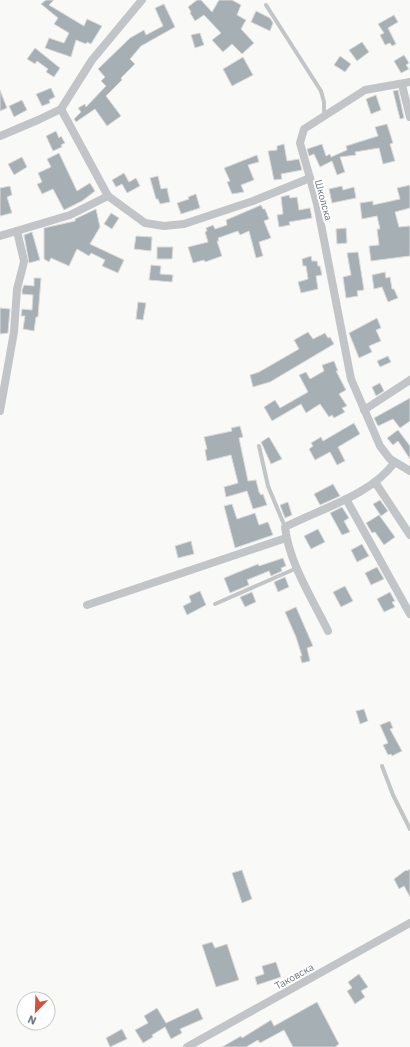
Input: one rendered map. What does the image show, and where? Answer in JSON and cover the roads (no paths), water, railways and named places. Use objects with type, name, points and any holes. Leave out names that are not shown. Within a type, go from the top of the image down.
[{"type":"street","points":[[0,136],[61,109],[92,60],[142,0]]},
{"type":"street","points":[[310,178],[300,143],[301,135],[304,129],[324,118],[365,90],[406,84],[410,117]]},
{"type":"street","name":"Школска","points":[[61,109],[108,196],[145,223],[164,226],[184,224],[253,201],[310,178],[317,204],[351,379],[380,446],[387,457],[410,471]]},
{"type":"street","points":[[0,236],[70,215],[108,196]]},
{"type":"street","points":[[0,411],[14,332],[17,289],[24,261],[17,231]]},
{"type":"street","points":[[364,410],[410,380]]},
{"type":"street","points":[[328,631],[297,568],[286,538],[285,527],[346,499],[375,482],[383,477],[394,462]]},
{"type":"street","points":[[375,482],[410,536]]},
{"type":"street","points":[[346,499],[410,614]]},
{"type":"street","points":[[87,605],[286,538]]},
{"type":"street","name":"Таковска","points":[[187,1047],[410,923]]},
{"type":"lane","points":[[266,5],[321,91],[324,102],[324,118]]},
{"type":"lane","points":[[259,446],[268,486],[285,527]]},
{"type":"lane","points":[[215,604],[297,568]]},
{"type":"lane","points":[[382,766],[393,795],[410,828]]}]
